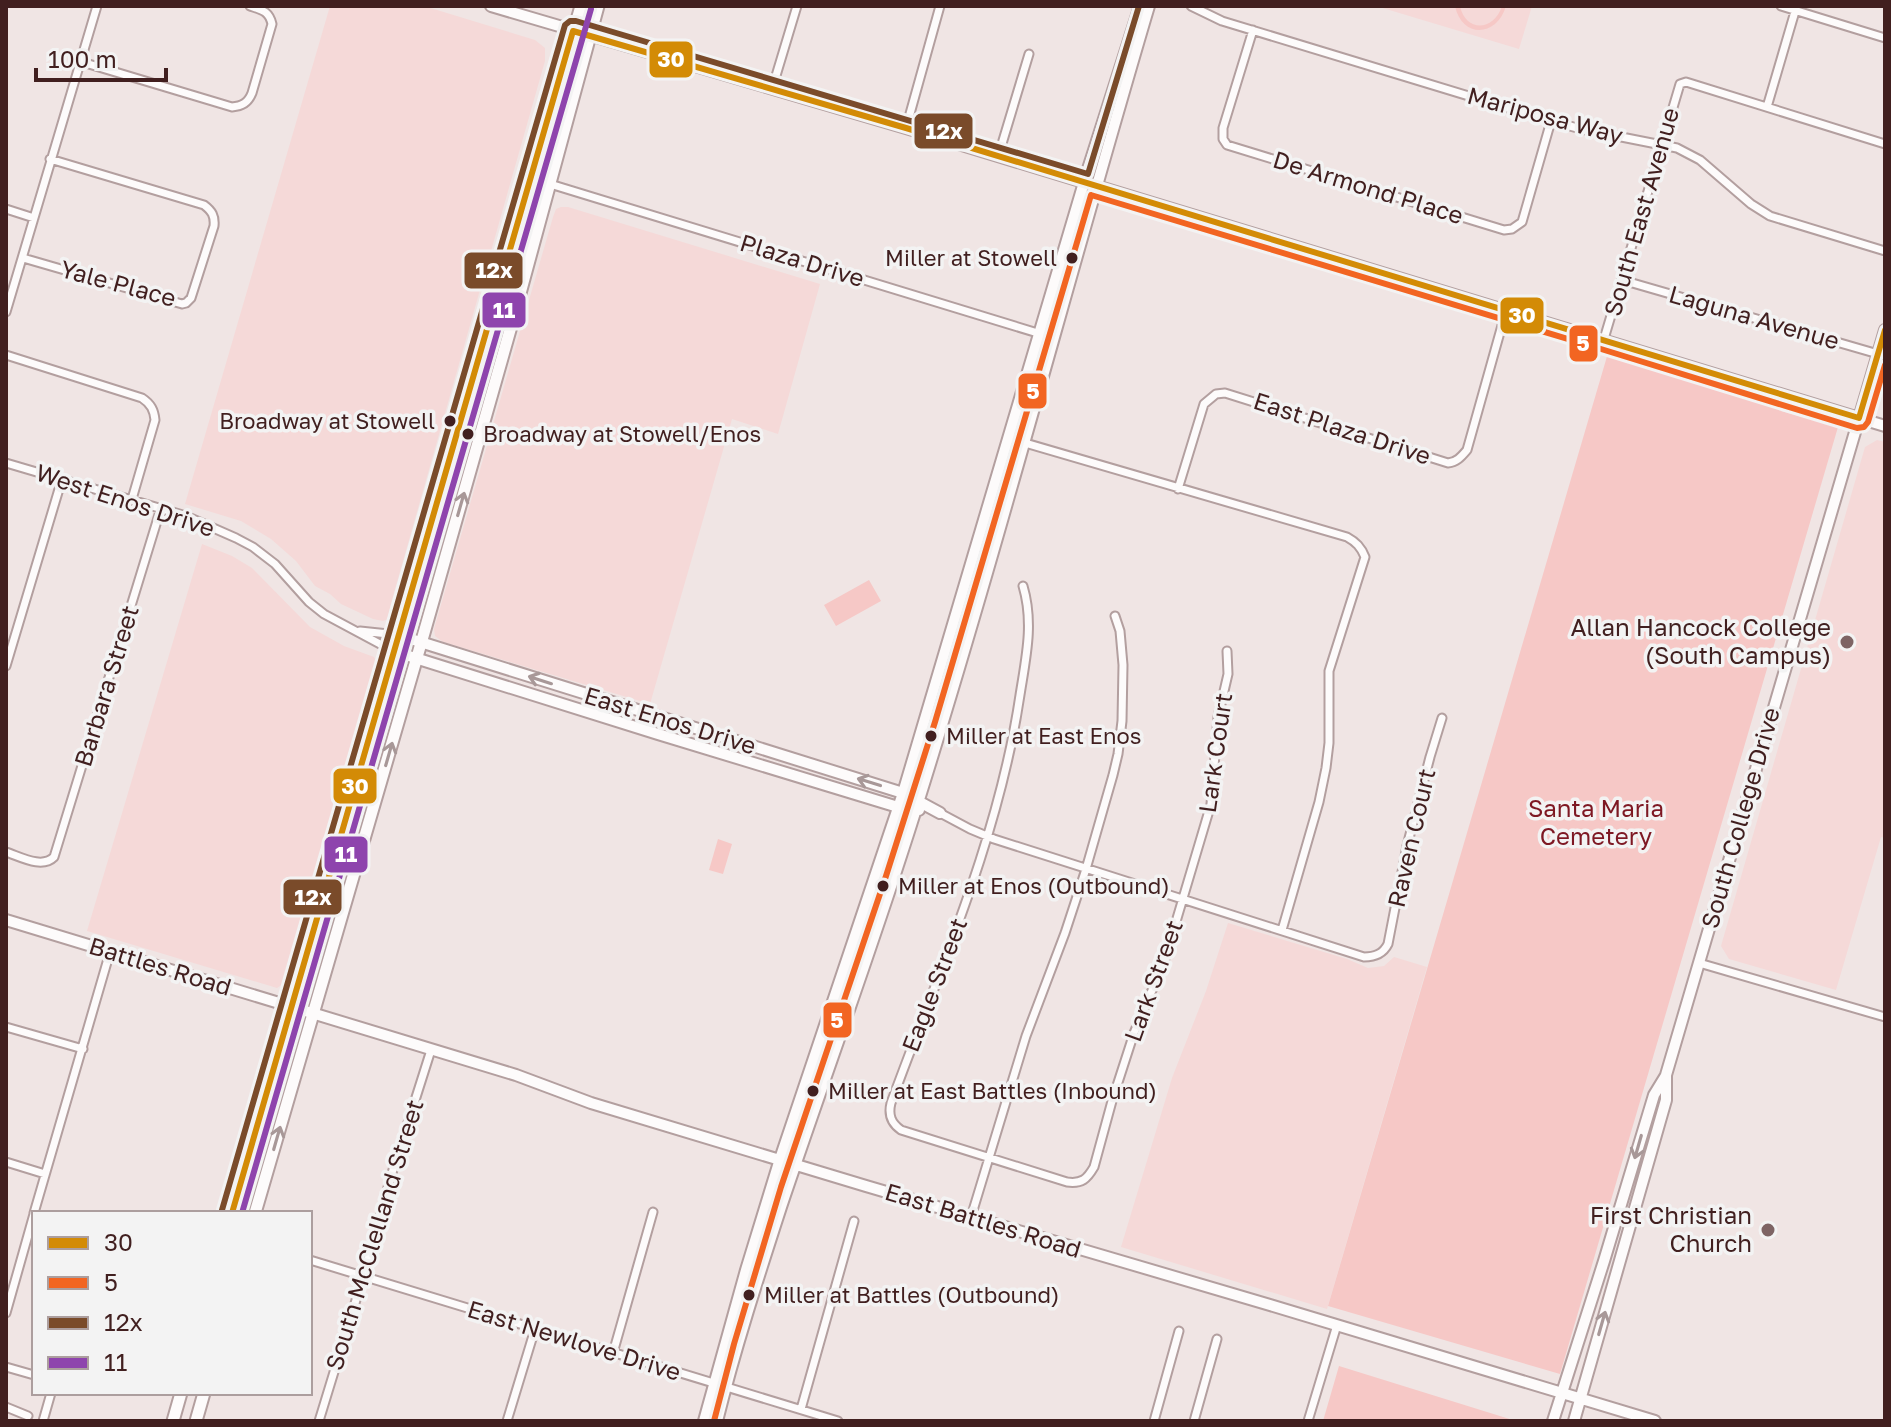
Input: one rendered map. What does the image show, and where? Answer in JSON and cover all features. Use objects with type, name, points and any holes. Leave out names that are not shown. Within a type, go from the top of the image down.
[{"type":"main road","points":[[233,1211],[581,6]]},
{"type":"main road","points":[[256,1211],[417,658],[598,6]]},
{"type":"main road","points":[[173,1421],[180,1395]]},
{"type":"main road","points":[[196,1421],[203,1395]]},
{"type":"street","points":[[6,312],[97,6]]},
{"type":"street","points":[[82,62],[232,107],[242,106],[252,93],[272,24],[264,10],[250,6]]},
{"type":"street","points":[[491,6],[906,128],[1885,426]]},
{"type":"street","points":[[772,89],[797,6]]},
{"type":"street","points":[[906,128],[940,6]]},
{"type":"street","points":[[717,1421],[758,1276],[917,805],[1054,338],[1090,185],[1140,6]]},
{"type":"street","points":[[704,1421],[780,1159],[903,793],[1040,334],[1149,6]]},
{"type":"street","name":"Mariposa Way","points":[[1191,6],[1222,21],[1551,121],[1677,148],[1700,160],[1751,204],[1770,216],[1885,251]]},
{"type":"street","points":[[1781,6],[1796,8],[1885,38]]},
{"type":"street","points":[[1796,8],[1767,107],[1885,144]]},
{"type":"street","name":"De Armond Place","points":[[1253,30],[1223,128],[1223,139],[1227,145],[1489,226],[1504,230],[1520,224],[1551,121]]},
{"type":"street","points":[[998,157],[1029,54]]},
{"type":"street","name":"South East Avenue","points":[[1604,339],[1680,84],[1686,82],[1767,107]]},
{"type":"street","name":"Yale Place","points":[[23,258],[186,303],[191,298],[214,226],[211,210],[204,205],[50,159]]},
{"type":"street","name":"Plaza Drive","points":[[550,184],[1054,338]]},
{"type":"street","points":[[6,209],[34,218]]},
{"type":"street","name":"Laguna Avenue","points":[[1622,280],[1882,355]]},
{"type":"street","name":"East Plaza Drive","points":[[1178,489],[1204,404],[1216,394],[1225,393],[1448,463],[1454,462],[1467,450],[1506,311]]},
{"type":"street","name":"South College Drive","points":[[1553,1421],[1654,1095],[1666,1075],[1859,418],[1882,355],[1885,330]]},
{"type":"street","points":[[6,355],[142,398],[149,403],[155,420],[132,499]]},
{"type":"street","points":[[1008,438],[1347,537],[1356,542],[1365,557],[1329,671],[1326,768],[1282,930]]},
{"type":"street","name":"West Enos Drive","points":[[6,463],[186,516],[253,547],[282,571],[313,605],[332,619],[393,651]]},
{"type":"street","points":[[6,666],[62,479]]},
{"type":"street","name":"Barbara Street","points":[[6,852],[35,862],[50,862],[54,857],[161,508]]},
{"type":"street","name":"Eagle Street","points":[[988,1158],[901,1130],[892,1122],[889,1113],[962,916],[999,797],[1015,728],[1027,649],[1028,604],[1023,586]]},
{"type":"street","points":[[971,1217],[1026,1036],[1086,869],[1113,775],[1122,721],[1122,643],[1115,616]]},
{"type":"street","name":"West Enos Drive","points":[[354,630],[398,635]]},
{"type":"street","name":"East Enos Drive","points":[[398,635],[903,793],[917,805],[987,837],[1183,901],[1364,957],[1378,954]]},
{"type":"street","name":"East Enos Drive","points":[[393,651],[898,807],[917,805]]},
{"type":"street","name":"Lark Court","points":[[1183,901],[1211,804],[1218,717],[1228,674],[1227,651]]},
{"type":"street","name":"Raven Court","points":[[1378,954],[1388,944],[1407,846],[1442,718]]},
{"type":"street","name":"Lark Street","points":[[988,1158],[1067,1182],[1085,1180],[1094,1167],[1134,1033],[1164,962],[1183,901]]},
{"type":"street","name":"Battles Road","points":[[6,920],[313,1015]]},
{"type":"street","points":[[35,1211],[110,952]]},
{"type":"street","points":[[1699,963],[1885,1017]]},
{"type":"street","name":"East Battles Road","points":[[313,1015],[516,1075],[591,1103],[1655,1421]]},
{"type":"street","points":[[6,1027],[83,1049]]},
{"type":"street","name":"South McClelland Street","points":[[319,1421],[431,1050]]},
{"type":"street","name":"South College Drive","points":[[1574,1421],[1666,1100],[1666,1075]]},
{"type":"street","points":[[6,1162],[45,1174]]},
{"type":"street","points":[[613,1353],[653,1212]]},
{"type":"street","points":[[6,1313],[32,1220]]},
{"type":"street","points":[[801,1409],[854,1221]]},
{"type":"street","name":"East Newlove Drive","points":[[312,1261],[838,1421]]},
{"type":"street","points":[[1308,1421],[1337,1325]]},
{"type":"street","points":[[505,1421],[535,1329]]},
{"type":"street","points":[[1154,1421],[1179,1331]]},
{"type":"street","points":[[1194,1421],[1217,1339]]},
{"type":"street","points":[[6,1367],[32,1374]]},
{"type":"street","points":[[43,1421],[50,1395]]},
{"type":"street","points":[[6,1407],[28,1416]]},
{"type":"shaded area","points":[[330,6],[424,6],[535,40],[545,48],[545,61],[389,619],[383,621],[341,604],[315,586],[296,561],[271,539],[241,521],[185,504]]},
{"type":"shaded area","points":[[1376,6],[1532,6],[1519,49]]},
{"type":"shaded area","points":[[561,207],[820,284],[778,434],[732,419],[650,704],[443,642],[435,636],[434,629],[553,217],[556,209]]},
{"type":"shaded area","name":"Allan Hancock College (South Campus)","points":[[1877,440],[1885,442],[1885,838],[1881,837],[1836,990],[1729,959],[1721,946],[1865,447]]},
{"type":"shaded area","points":[[202,544],[252,568],[310,627],[344,646],[374,657],[377,663],[286,982],[277,988],[87,931]]},
{"type":"shaded area","points":[[1228,923],[1368,968],[1384,966],[1394,957],[1427,967],[1327,1309],[1121,1247],[1172,1078],[1206,991]]},
{"type":"green space","points":[[1455,6],[1460,6],[1468,21],[1480,26],[1493,20],[1502,6],[1506,6],[1495,24],[1480,30],[1465,24]]},
{"type":"green space","name":"Santa Maria Cemetery","points":[[1608,353],[1782,404],[1781,411],[1838,427],[1560,1374],[1328,1306]]},
{"type":"green space","points":[[869,580],[881,601],[836,626],[824,605]]},
{"type":"green space","points":[[718,839],[732,844],[723,874],[709,870]]},
{"type":"green space","points":[[1339,1366],[1516,1421],[1323,1421]]},
{"type":"transit line","name":"12x","points":[[222,1210],[565,25],[576,21],[1088,174],[1139,6]]},
{"type":"transit line","name":"11","points":[[243,1211],[591,9]]},
{"type":"transit line","name":"30","points":[[233,1211],[573,31],[906,128],[1859,418],[1885,330]]},
{"type":"transit line","name":"5","points":[[714,1421],[781,1187],[935,722],[1091,195],[1857,428],[1864,427],[1868,422],[1885,365]]},
{"type":"place","name":"Miller at Stowell","points":[[1072,258]]},
{"type":"place","name":"Broadway at Stowell","points":[[450,421]]},
{"type":"place","name":"Broadway at Stowell/Enos","points":[[468,434]]},
{"type":"place","name":"Allan Hancock College (South Campus)","points":[[1847,642]]},
{"type":"place","name":"Miller at East Enos","points":[[931,736]]},
{"type":"place","name":"Miller at Enos (Outbound)","points":[[883,886]]},
{"type":"place","name":"Miller at East Battles (Inbound)","points":[[813,1091]]},
{"type":"place","name":"First Christian Church","points":[[1768,1230]]},
{"type":"place","name":"Miller at Battles (Outbound)","points":[[749,1295]]}]
